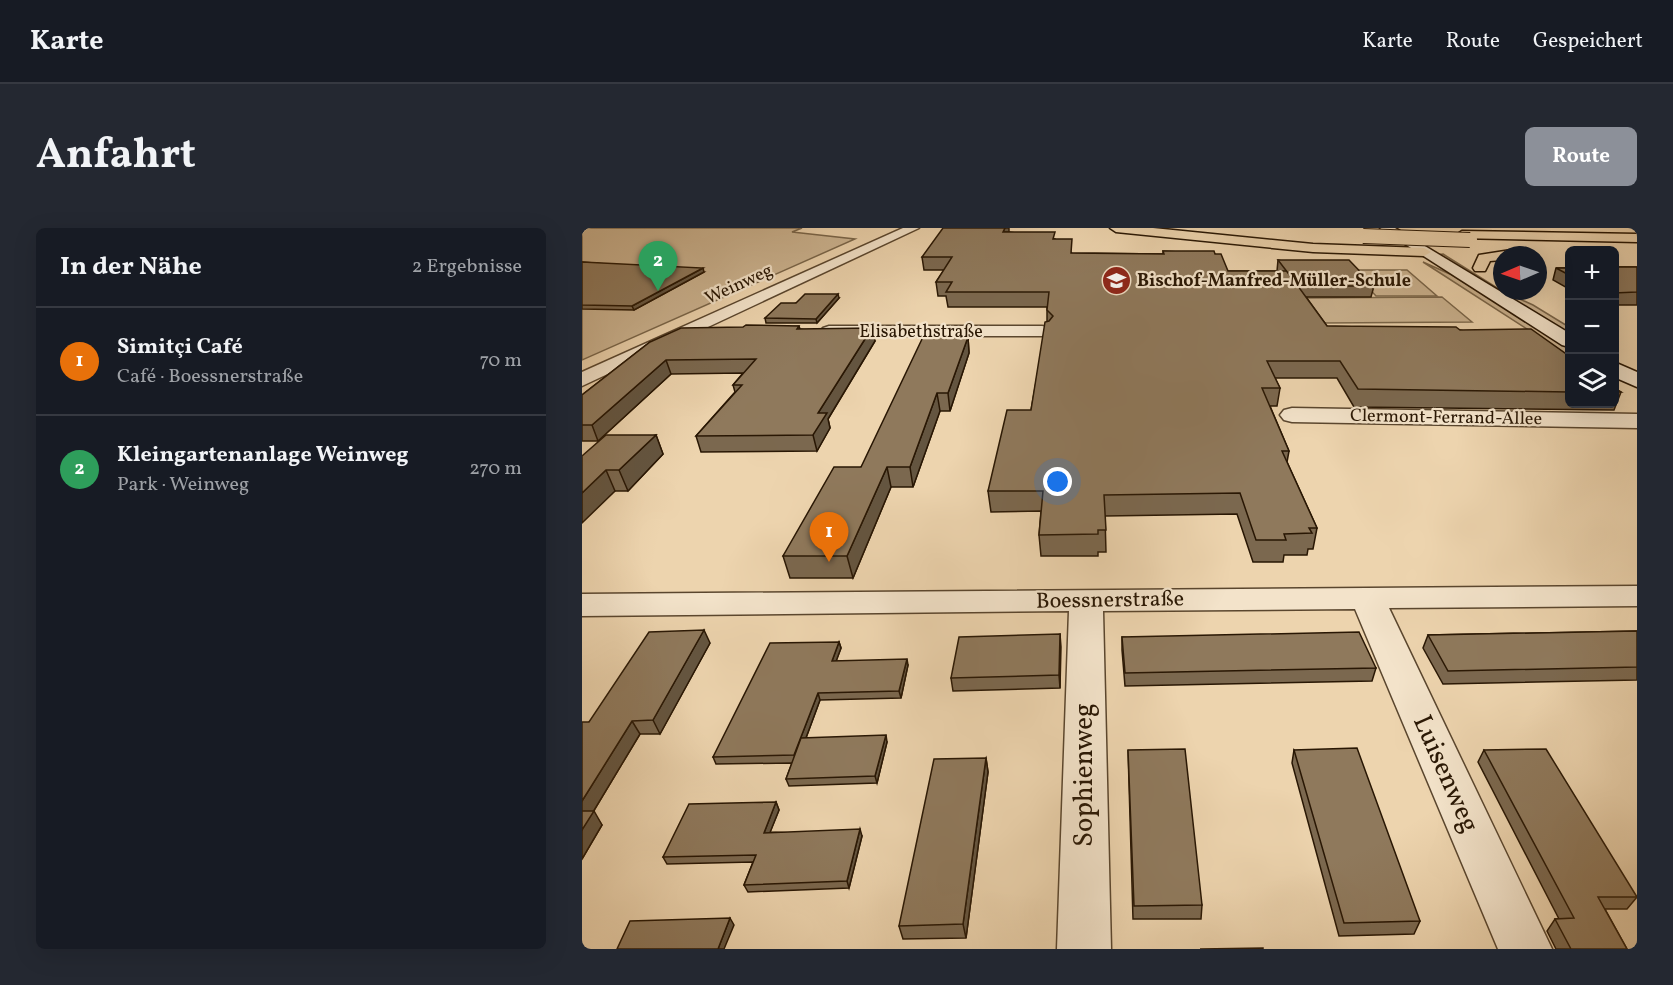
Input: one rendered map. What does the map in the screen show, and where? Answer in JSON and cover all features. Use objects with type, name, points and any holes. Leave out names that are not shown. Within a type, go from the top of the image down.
[{"type":"highway","points":[[1116,228],[1228,241],[1458,258],[1493,257]]},
{"type":"highway","points":[[1215,228],[1298,233]]},
{"type":"highway","points":[[1624,228],[1637,228]]},
{"type":"highway","points":[[1355,234],[1637,243]]},
{"type":"highway","points":[[1466,238],[1637,238]]},
{"type":"highway","points":[[1378,252],[1425,252]]},
{"type":"highway","points":[[1458,258],[1493,256]]},
{"type":"street","name":"Weinweg","points":[[582,380],[913,228]]},
{"type":"street","points":[[1386,228],[1425,252],[1458,258],[1493,276]]},
{"type":"street","points":[[1411,228],[1458,258],[1565,338]]},
{"type":"street","points":[[1425,252],[1458,258]]},
{"type":"street","points":[[693,328],[736,330]]},
{"type":"street","name":"Elisabethstraße","points":[[810,332],[1042,332]]},
{"type":"street","points":[[1624,359],[1637,381]]},
{"type":"street","name":"Clermont-Ferrand-Allee","points":[[1292,415],[1637,420]]},
{"type":"street","name":"Boessnerstraße","points":[[582,605],[1637,596]]},
{"type":"street","name":"Luisenweg","points":[[1366,598],[1525,949]]},
{"type":"street","name":"Sophienweg","points":[[1084,949],[1086,601]]},
{"type":"shaded area","points":[[582,228],[802,228],[792,232],[855,239],[582,360]]},
{"type":"shaded area","points":[[1443,254],[1493,285],[1493,291],[1434,255]]},
{"type":"shaded area","points":[[1423,262],[1452,275],[1565,346],[1565,353]]},
{"type":"shaded area","points":[[1352,270],[1407,270],[1437,296],[1376,296]]},
{"type":"shaded area","points":[[1442,297],[1472,322],[1322,323],[1304,298]]},
{"type":"shaded area","points":[[1508,300],[1522,300],[1533,305],[1565,325],[1565,335]]},
{"type":"building","points":[[943,228],[1005,228],[1003,232],[1055,232],[1053,239],[1072,239],[1071,253],[1164,254],[1163,251],[1214,251],[1215,254],[1221,254],[1228,271],[1287,271],[1327,326],[1456,327],[1460,330],[1531,329],[1565,353],[1565,392],[1358,389],[1340,361],[1267,361],[1280,388],[1262,388],[1289,451],[1282,451],[1317,528],[1309,528],[1312,533],[1284,534],[1286,540],[1256,540],[1240,493],[1104,495],[1106,530],[1098,530],[1098,534],[1039,535],[1043,491],[988,491],[1007,410],[1031,410],[1045,322],[1053,316],[1047,310],[1049,292],[946,292],[952,282],[936,282],[952,257],[922,257]]},
{"type":"building","points":[[1278,260],[1349,260],[1374,286],[1298,286]]},
{"type":"building","points":[[582,262],[703,268],[632,306],[582,305]]},
{"type":"building","points":[[1619,267],[1637,267],[1637,292],[1619,293]]},
{"type":"building","points":[[805,294],[838,294],[816,319],[765,318],[781,303],[796,303]]},
{"type":"building","points":[[746,325],[799,326],[797,329],[872,328],[818,413],[827,413],[813,435],[696,436],[742,385],[733,385],[756,359],[666,360],[592,425],[582,425],[582,395],[650,342],[681,328],[743,327]]},
{"type":"building","points":[[923,337],[968,337],[948,393],[937,393],[910,467],[887,467],[847,556],[783,556],[834,467],[861,467]]},
{"type":"building","points":[[606,435],[656,435],[619,470],[606,470],[582,493],[582,456]]},
{"type":"building","points":[[704,630],[653,720],[632,721],[582,801],[582,722],[589,722],[649,632]]},
{"type":"building","points":[[1637,631],[1637,667],[1448,671],[1428,635]]},
{"type":"building","points":[[1359,632],[1376,668],[1125,673],[1122,637]]},
{"type":"building","points":[[1060,634],[1059,675],[951,678],[959,637]]},
{"type":"building","points":[[839,642],[832,661],[907,659],[899,691],[818,693],[794,755],[713,757],[770,643]]},
{"type":"building","points":[[886,735],[875,776],[786,779],[801,738]]},
{"type":"building","points":[[1357,748],[1420,921],[1344,923],[1294,750]]},
{"type":"building","points":[[1185,749],[1202,905],[1134,906],[1128,750]]},
{"type":"building","points":[[1546,749],[1637,897],[1598,897],[1627,949],[1571,949],[1555,919],[1574,918],[1484,750]]},
{"type":"building","points":[[986,758],[963,924],[899,926],[934,759]]},
{"type":"building","points":[[776,802],[764,833],[860,829],[847,881],[744,885],[756,855],[663,857],[689,804]]},
{"type":"building","points":[[582,811],[594,811],[582,830]]},
{"type":"building","points":[[730,918],[718,949],[617,949],[630,921]]},
{"type":"building","points":[[1263,948],[1263,949],[1200,949]]},
{"type":"place","name":"Bischof-Manfred-Müller-Schule","points":[[1116,281]]},
{"type":"place","name":"Kleingartenanlage Weinweg","points":[[658,291]]},
{"type":"place","name":"Simitçi Café","points":[[829,562]]}]
